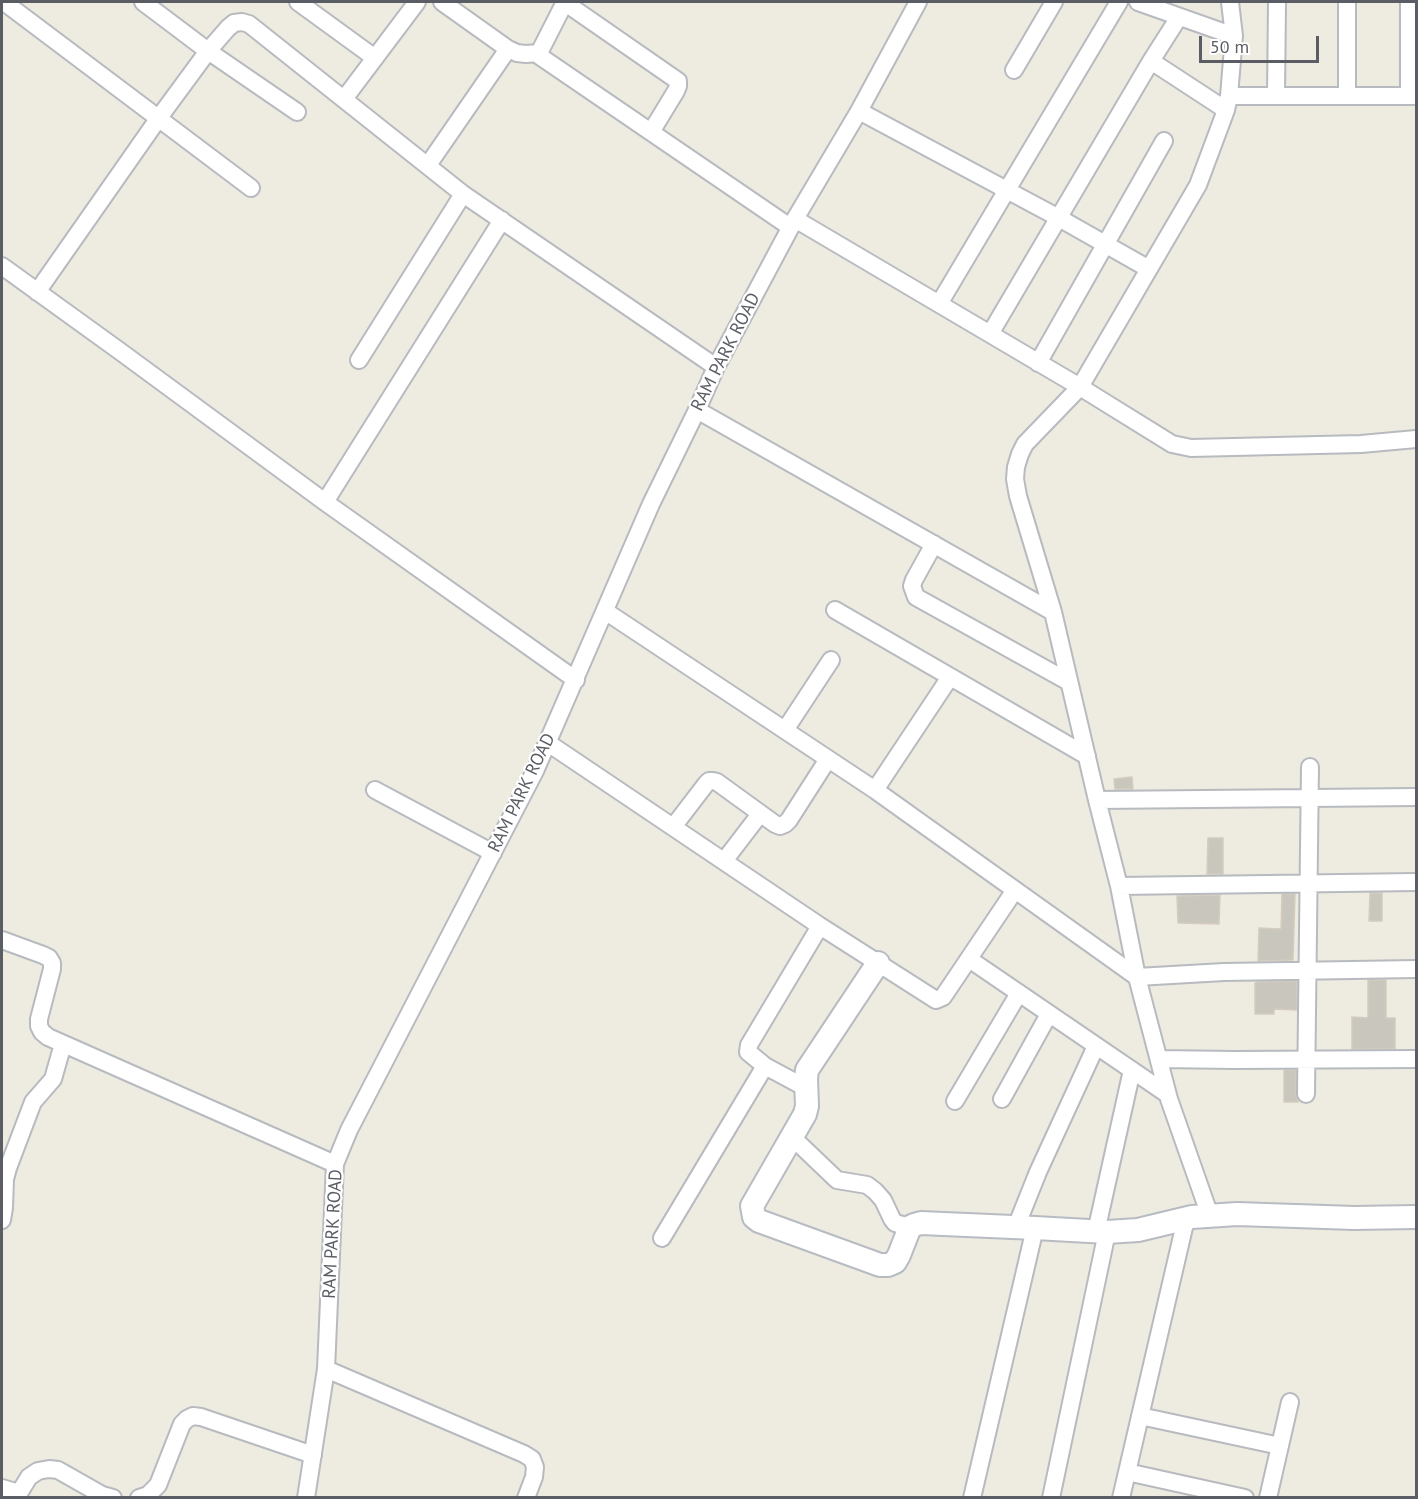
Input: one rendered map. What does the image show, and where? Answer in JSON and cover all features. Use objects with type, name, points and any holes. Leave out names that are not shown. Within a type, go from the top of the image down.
[{"type":"street","points":[[4,2],[251,188]]},
{"type":"street","points":[[144,2],[208,51],[297,112]]},
{"type":"street","points":[[298,2],[375,58]]},
{"type":"street","points":[[344,99],[417,2]]},
{"type":"street","points":[[442,2],[508,49],[517,53],[539,53]]},
{"type":"street","points":[[539,53],[564,2],[674,78],[678,81],[676,91],[651,132]]},
{"type":"street","name":"RAM PARK ROAD","points":[[306,1497],[326,1369],[335,1164],[349,1130],[536,771],[651,504],[716,367],[792,223],[859,111],[918,2]]},
{"type":"street","points":[[1014,70],[1054,2]]},
{"type":"street","points":[[939,304],[1119,2]]},
{"type":"street","points":[[1138,2],[1234,36]]},
{"type":"street","points":[[1210,1216],[1167,1094],[1137,977],[1119,886],[1053,612],[1015,479],[1016,467],[1025,444],[1080,387],[1198,185],[1227,103],[1234,36],[1230,2]]},
{"type":"street","points":[[1276,96],[1277,2]]},
{"type":"street","points":[[1347,2],[1347,95]]},
{"type":"street","points":[[1151,61],[1227,103],[1276,96],[1413,96],[1412,11]]},
{"type":"street","points":[[990,334],[1179,17]]},
{"type":"street","points":[[37,292],[158,118],[208,51],[228,28],[234,23],[242,22],[249,24],[463,194],[716,367]]},
{"type":"street","points":[[428,165],[508,49]]},
{"type":"street","points":[[539,53],[538,55],[651,132],[792,223],[939,304],[1172,444],[1191,447],[1361,444],[1416,439]]},
{"type":"street","points":[[859,111],[1149,269]]},
{"type":"street","points":[[1038,363],[1164,141]]},
{"type":"street","points":[[359,360],[463,194]]},
{"type":"street","points":[[325,502],[502,220]]},
{"type":"street","points":[[2,267],[325,502],[576,680]]},
{"type":"street","points":[[697,410],[1053,612]]},
{"type":"street","points":[[934,544],[914,580],[912,586],[916,597],[1070,682]]},
{"type":"street","points":[[835,610],[1087,756]]},
{"type":"street","points":[[605,611],[875,790],[1137,977],[1224,972],[1416,969]]},
{"type":"street","points":[[785,730],[831,660]]},
{"type":"street","points":[[875,790],[950,677]]},
{"type":"street","points":[[548,742],[820,926],[936,1000],[943,997],[1015,890]]},
{"type":"street","points":[[673,827],[709,781],[717,782],[775,824],[780,826],[785,824],[828,759]]},
{"type":"street","points":[[1306,1094],[1310,767]]},
{"type":"street","points":[[375,790],[493,853]]},
{"type":"street","points":[[1097,800],[1416,797]]},
{"type":"street","points":[[724,861],[760,814]]},
{"type":"street","points":[[1119,886],[1416,882]]},
{"type":"street","points":[[806,1088],[765,1066],[748,1053],[747,1048],[820,926]]},
{"type":"street","points":[[2,939],[43,955],[52,963],[39,1019],[42,1032],[48,1037],[335,1164]]},
{"type":"street","points":[[969,959],[1167,1094]]},
{"type":"street","points":[[878,963],[807,1070],[805,1114],[752,1206],[754,1217],[759,1221],[880,1265],[895,1262],[910,1227]]},
{"type":"street","points":[[955,1101],[1019,993]]},
{"type":"street","points":[[1002,1099],[1049,1014]]},
{"type":"street","points":[[2,1220],[8,1167],[33,1102],[53,1079],[63,1044]]},
{"type":"street","points":[[972,1497],[1038,1172],[1096,1046]]},
{"type":"street","points":[[1159,1059],[1416,1059]]},
{"type":"street","points":[[662,1238],[765,1066]]},
{"type":"street","points":[[1051,1497],[1132,1071]]},
{"type":"street","points":[[792,1137],[837,1180],[867,1185],[875,1191],[883,1200],[895,1223],[910,1227],[921,1223],[1102,1232],[1138,1230],[1186,1219],[1237,1214],[1354,1218],[1416,1217]]},
{"type":"street","points":[[1121,1497],[1186,1219]]},
{"type":"street","points":[[326,1369],[532,1459],[535,1467],[534,1477],[526,1497]]},
{"type":"street","points":[[1268,1497],[1290,1402]]},
{"type":"street","points":[[139,1497],[148,1495],[158,1485],[182,1424],[193,1416],[313,1455]]},
{"type":"street","points":[[1140,1416],[1280,1446]]},
{"type":"street","points":[[2,1488],[18,1495],[29,1477],[38,1471],[48,1469],[58,1470],[102,1495],[113,1497]]},
{"type":"street","points":[[1127,1472],[1245,1497]]},
{"type":"building","points":[[1132,777],[1133,789],[1115,789],[1114,779]]},
{"type":"building","points":[[1208,838],[1223,838],[1223,874],[1207,874]]},
{"type":"building","points":[[1370,893],[1382,893],[1382,921],[1369,921]]},
{"type":"building","points":[[1282,894],[1295,894],[1293,960],[1258,961],[1259,928],[1281,929]]},
{"type":"building","points":[[1220,895],[1219,924],[1178,923],[1177,896]]},
{"type":"building","points":[[1368,980],[1386,980],[1386,1018],[1395,1018],[1395,1049],[1352,1049],[1352,1017],[1368,1018]]},
{"type":"building","points":[[1297,981],[1297,1010],[1274,1009],[1274,1014],[1255,1014],[1255,983]]},
{"type":"building","points":[[1284,1070],[1296,1070],[1298,1102],[1284,1102]]}]
